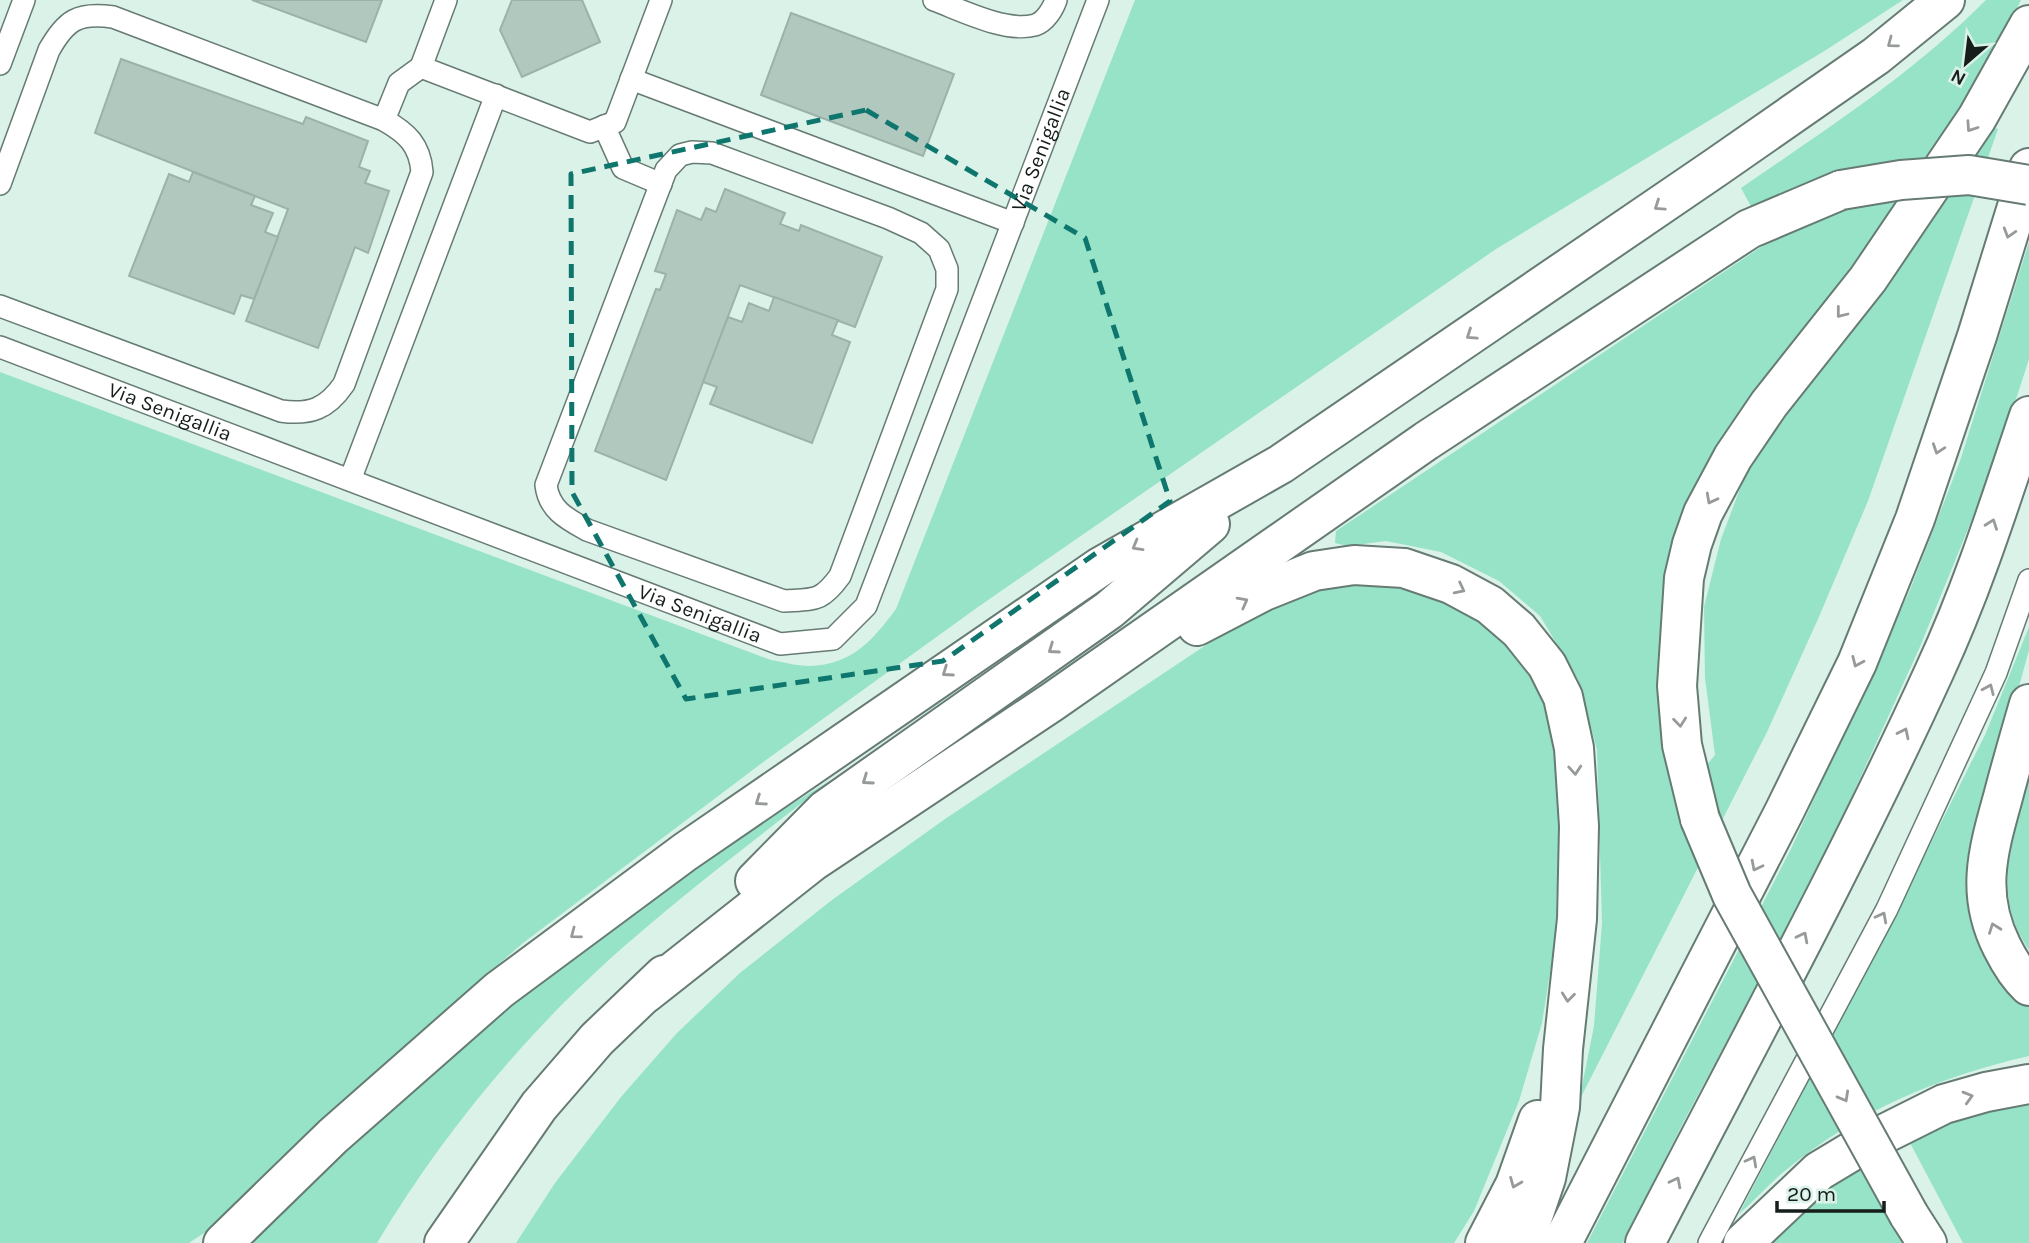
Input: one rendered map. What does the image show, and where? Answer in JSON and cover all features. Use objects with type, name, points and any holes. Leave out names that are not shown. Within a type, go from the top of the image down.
[{"type":"highway","points":[[223,1243],[333,1136],[499,990],[674,860],[1100,567],[1281,464],[1715,168],[1875,56],[1945,0]]},
{"type":"highway","points":[[1918,1229],[1732,895],[1700,819],[1682,745],[1677,686],[1684,578],[1703,513],[1733,457],[1769,404],[1868,278],[1977,118],[2029,25]]},
{"type":"highway","points":[[1562,1243],[1784,812],[1857,663],[1915,519],[1977,336],[2029,168]]},
{"type":"highway","points":[[646,993],[812,862],[1052,702],[1426,441],[1749,229],[1841,190],[1900,180],[1969,175],[2029,185]]},
{"type":"highway","points":[[1645,1243],[1856,832],[1936,669],[1972,582],[2029,416]]},
{"type":"highway","points":[[444,1243],[539,1107],[597,1039],[646,993],[825,810],[1109,610],[1281,464]]},
{"type":"highway","points":[[1052,702],[1264,591],[1314,571],[1354,565],[1404,568],[1451,584],[1490,605],[1519,630],[1547,665],[1563,697],[1574,748],[1579,826],[1577,919],[1563,1049],[1560,1107],[1546,1178],[1524,1243]]},
{"type":"highway","points":[[2029,704],[1990,845],[1985,891],[1997,937],[2012,967],[2029,986]]},
{"type":"highway","points":[[1485,1243],[1515,1185],[1563,1049]]},
{"type":"highway","points":[[1743,1243],[1819,1171],[1864,1144],[1944,1104],[2029,1084]]},
{"type":"lane","points":[[0,64],[24,0]]},
{"type":"lane","points":[[384,120],[399,83],[421,67],[446,0]]},
{"type":"lane","points":[[421,67],[590,132],[615,122],[661,0]]},
{"type":"lane","points":[[934,0],[985,20],[1017,27],[1038,24],[1053,9],[1056,0]]},
{"type":"lane","name":"Via Senigallia","points":[[0,347],[780,644],[833,639],[866,606],[1098,0]]},
{"type":"lane","points":[[0,184],[49,50],[60,31],[75,19],[93,14],[113,17],[384,120],[414,142],[421,158],[422,172],[344,384],[336,397],[321,407],[301,414],[281,411],[0,306]]},
{"type":"lane","points":[[631,79],[1013,223]]},
{"type":"lane","points":[[350,480],[496,95]]},
{"type":"lane","points":[[604,126],[623,168],[661,184]]},
{"type":"lane","points":[[692,152],[712,153],[888,218],[921,233],[939,248],[947,269],[947,289],[840,576],[827,594],[813,599],[784,601],[587,530],[562,516],[547,499],[546,485],[661,184],[666,170],[680,155],[692,152]]},
{"type":"lane","points":[[1709,1243],[1887,909],[1996,673],[2029,580]]},
{"type":"highlighted area","points":[[866,110],[1085,238],[1170,501],[943,661],[686,699],[572,492],[571,174]]},
{"type":"green space","points":[[1135,0],[1903,0],[1826,50],[1496,249],[978,607],[766,760],[523,943],[390,1059],[225,1219],[189,1243],[0,1243],[0,372],[771,660],[809,666],[838,661],[860,649],[896,609]]},
{"type":"green space","points":[[1986,0],[2021,0],[1996,50],[1877,233],[1745,404],[1707,470],[1686,790],[1715,755],[1705,678],[1704,607],[1721,539],[1749,465],[1779,413],[1939,209],[1989,126],[1998,129],[1868,501],[1818,619],[1767,732],[1579,1101],[1594,1026],[1602,923],[1597,750],[1578,679],[1540,616],[1499,581],[1441,552],[1386,541],[1348,546],[1335,543],[1336,531],[1770,241],[1741,188],[1898,77]]},
{"type":"green space","points":[[2029,242],[2029,359],[1997,458],[1919,649],[1820,866],[1683,1123],[1623,1243],[1587,1243],[1791,849],[1910,590],[1960,461]]},
{"type":"green space","points":[[1386,579],[1441,592],[1482,618],[1513,648],[1543,693],[1557,737],[1560,805],[1555,942],[1542,1023],[1519,1101],[1474,1211],[1454,1243],[516,1243],[555,1183],[621,1097],[677,1033],[740,973],[832,900],[945,819],[1263,607],[1330,582]]},
{"type":"green space","points":[[2029,627],[2029,650],[1973,854],[2029,1001],[2029,1056],[1931,1085],[1871,1113],[1814,1149],[1780,1175],[1739,1214],[1985,735]]},
{"type":"green space","points":[[2029,774],[2029,950],[2017,928],[2007,885],[2012,842]]},
{"type":"green space","points":[[831,780],[639,933],[567,1000],[511,1059],[470,1109],[412,1188],[377,1243],[252,1243],[396,1103],[468,1038],[681,872]]},
{"type":"green space","points":[[2029,1095],[2029,1243],[1963,1243],[1908,1139],[1955,1119]]},
{"type":"green space","points":[[1871,1148],[1924,1243],[1755,1243]]},
{"type":"building","points":[[252,0],[382,0],[366,42]]},
{"type":"building","points":[[512,0],[582,0],[600,42],[522,77],[500,30]]},
{"type":"building","points":[[791,13],[954,74],[923,156],[761,95]]},
{"type":"building","points":[[121,59],[303,124],[306,117],[368,141],[359,167],[370,171],[365,183],[389,191],[368,253],[355,247],[318,348],[246,321],[288,209],[95,133]]},
{"type":"building","points":[[193,172],[255,196],[251,205],[273,213],[265,232],[278,237],[254,299],[241,295],[234,314],[129,276],[169,174],[189,182]]},
{"type":"building","points":[[725,189],[785,213],[780,224],[799,231],[801,225],[882,257],[855,327],[740,285],[666,480],[595,451],[656,289],[660,290],[666,274],[655,271],[677,210],[701,220],[706,208],[716,212]]},
{"type":"building","points":[[774,297],[838,320],[832,335],[850,342],[812,443],[710,404],[717,387],[703,382],[728,317],[742,322],[749,303],[769,311]]}]
